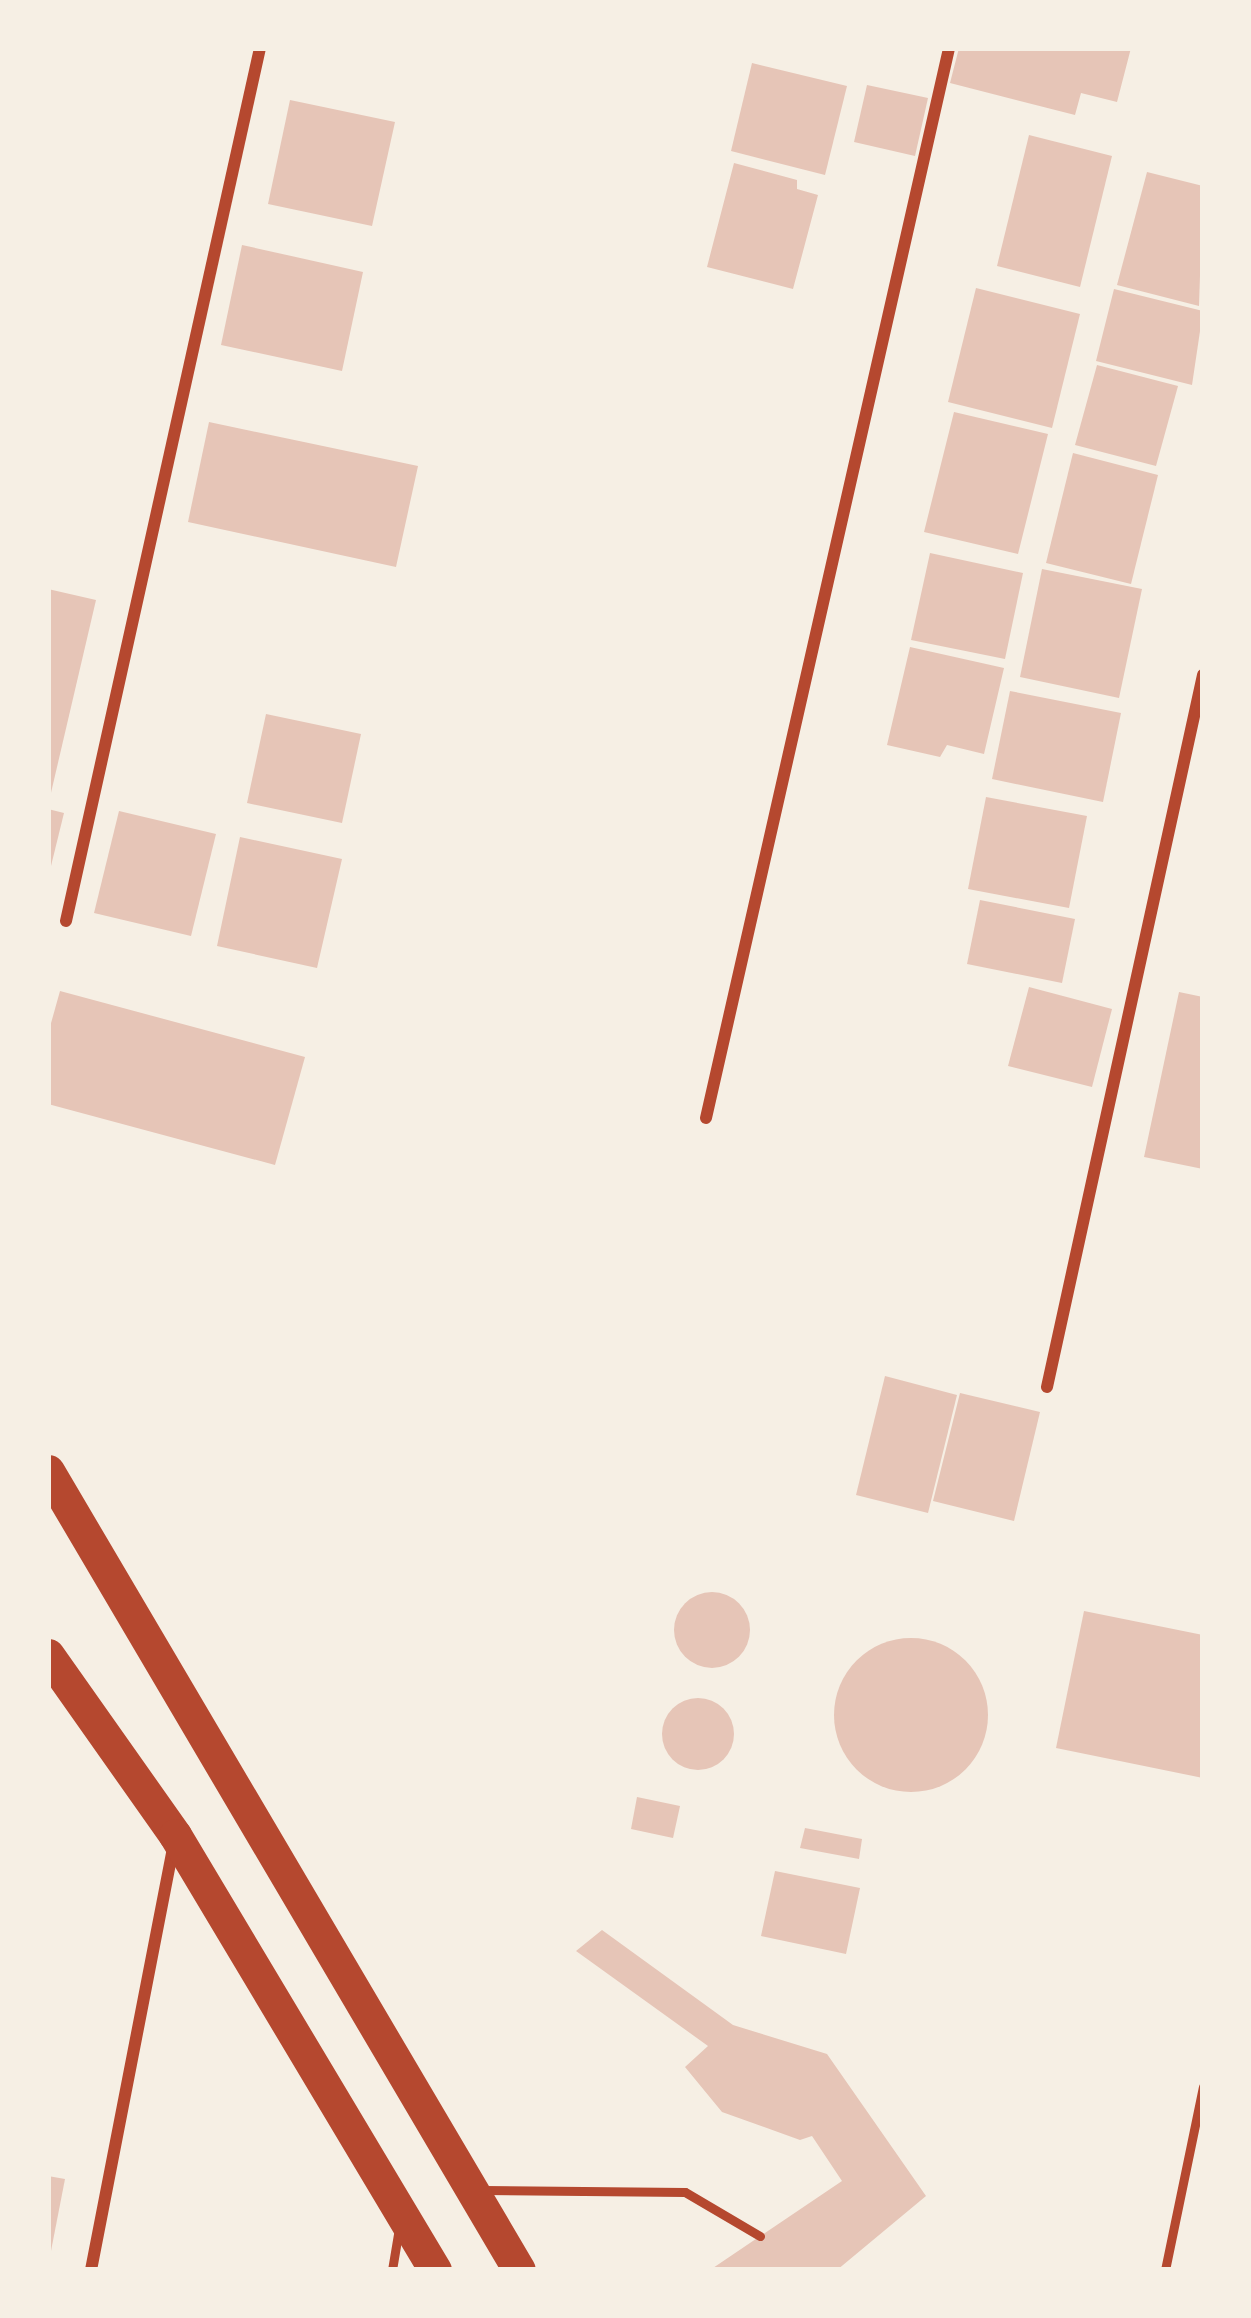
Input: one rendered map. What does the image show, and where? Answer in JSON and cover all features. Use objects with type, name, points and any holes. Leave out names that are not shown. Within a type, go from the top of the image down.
[{"type":"highway","points":[[48,1471],[519,2270]]},
{"type":"highway","points":[[48,1654],[175,1834],[435,2270]]},
{"type":"street","points":[[66,922],[260,48]]},
{"type":"street","points":[[706,1118],[949,48]]},
{"type":"street","points":[[1047,1387],[1203,674]]},
{"type":"street","points":[[91,2270],[175,1834]]},
{"type":"lane","points":[[1165,2270],[1203,2087]]},
{"type":"lane","points":[[474,2190],[685,2192],[760,2236]]},
{"type":"lane","points":[[392,2270],[401,2211]]},
{"type":"building","points":[[959,48],[1131,48],[1117,102],[1081,93],[1075,115],[950,83]]},
{"type":"building","points":[[752,63],[847,86],[825,175],[731,151]]},
{"type":"building","points":[[867,85],[928,98],[915,156],[854,142]]},
{"type":"building","points":[[290,100],[395,122],[372,226],[268,204]]},
{"type":"building","points":[[1029,135],[1112,156],[1080,287],[997,266]]},
{"type":"building","points":[[734,163],[797,180],[797,189],[818,195],[793,289],[707,267]]},
{"type":"building","points":[[1147,172],[1203,186],[1199,306],[1117,285]]},
{"type":"building","points":[[242,245],[363,272],[342,371],[221,345]]},
{"type":"building","points":[[976,288],[1080,314],[1052,428],[948,402]]},
{"type":"building","points":[[1114,289],[1203,311],[1192,385],[1096,361]]},
{"type":"building","points":[[1097,365],[1178,386],[1156,466],[1075,445]]},
{"type":"building","points":[[954,412],[1048,434],[1018,554],[924,532]]},
{"type":"building","points":[[209,422],[418,466],[396,567],[188,522]]},
{"type":"building","points":[[1073,453],[1158,475],[1131,584],[1046,563]]},
{"type":"building","points":[[930,553],[1023,573],[1005,659],[911,640]]},
{"type":"building","points":[[1042,569],[1142,589],[1119,698],[1020,677]]},
{"type":"building","points":[[48,589],[96,600],[50,797],[48,797]]},
{"type":"building","points":[[910,647],[1004,668],[984,754],[947,745],[940,757],[887,745]]},
{"type":"building","points":[[1010,691],[1121,713],[1103,802],[992,779]]},
{"type":"building","points":[[266,714],[361,734],[342,823],[247,803]]},
{"type":"building","points":[[986,797],[1087,816],[1069,908],[968,889]]},
{"type":"building","points":[[48,809],[64,813],[50,870],[48,870]]},
{"type":"building","points":[[119,811],[216,834],[191,936],[94,913]]},
{"type":"building","points":[[240,837],[342,859],[317,968],[217,946]]},
{"type":"building","points":[[980,900],[1075,919],[1062,983],[967,964]]},
{"type":"building","points":[[1029,987],[1112,1009],[1092,1087],[1008,1066]]},
{"type":"building","points":[[60,991],[305,1057],[275,1165],[48,1104],[48,1034]]},
{"type":"building","points":[[1179,992],[1203,997],[1203,1169],[1144,1157]]},
{"type":"building","points":[[885,1376],[957,1395],[928,1513],[856,1495]]},
{"type":"building","points":[[960,1393],[1040,1412],[1014,1521],[933,1501]]},
{"type":"building","points":[[712,1592],[739,1603],[750,1630],[739,1657],[712,1668],[685,1657],[674,1630],[685,1603]]},
{"type":"building","points":[[1084,1611],[1203,1635],[1203,1778],[1056,1748]]},
{"type":"building","points":[[911,1638],[941,1644],[966,1660],[982,1685],[988,1715],[982,1745],[966,1770],[941,1786],[911,1792],[881,1786],[856,1770],[840,1745],[834,1715],[840,1685],[856,1660],[881,1644]]},
{"type":"building","points":[[698,1698],[723,1709],[734,1734],[723,1759],[698,1770],[673,1759],[662,1734],[673,1709]]},
{"type":"building","points":[[637,1797],[680,1806],[673,1838],[631,1829]]},
{"type":"building","points":[[805,1828],[862,1839],[859,1859],[800,1848]]},
{"type":"building","points":[[775,1871],[860,1888],[846,1954],[761,1936]]},
{"type":"building","points":[[602,1930],[733,2025],[827,2054],[926,2196],[837,2270],[710,2270],[842,2181],[812,2136],[800,2140],[722,2112],[685,2067],[708,2046],[576,1951]]},
{"type":"building","points":[[48,2176],[65,2179],[50,2256],[48,2256]]}]
